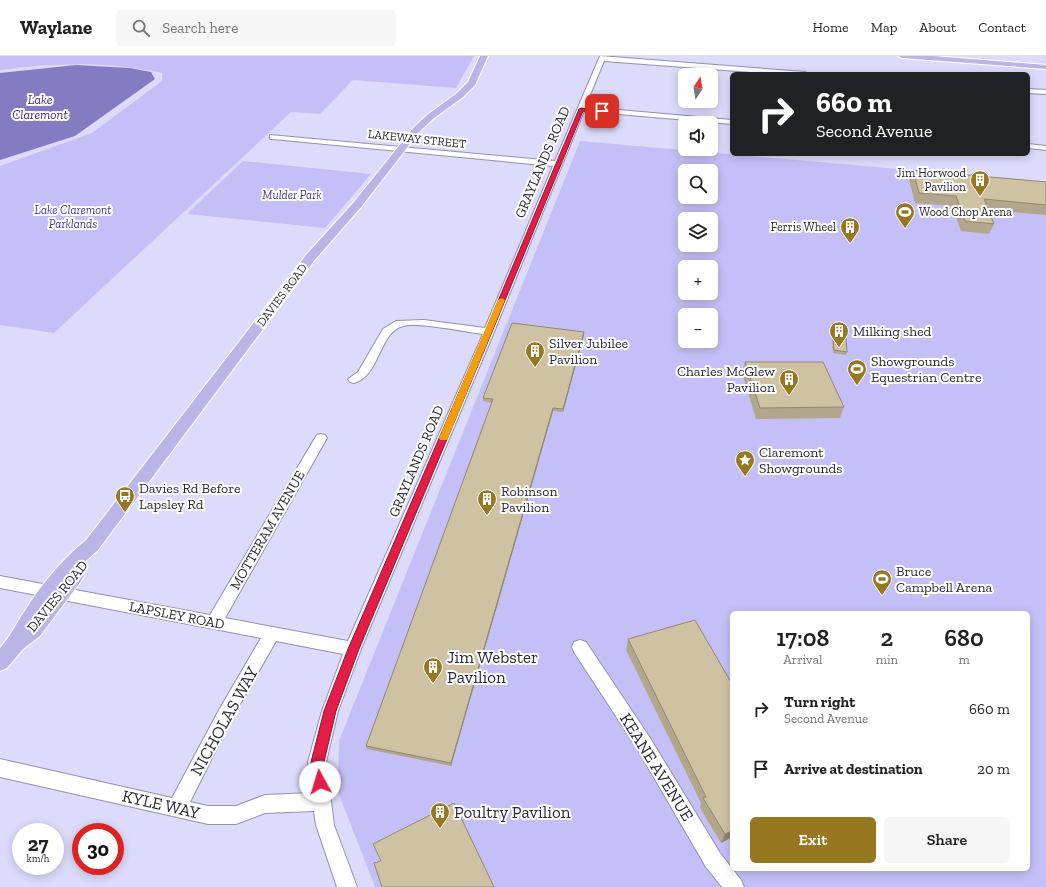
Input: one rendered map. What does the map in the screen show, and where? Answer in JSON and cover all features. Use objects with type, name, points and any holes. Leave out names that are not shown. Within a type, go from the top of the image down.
[{"type":"main road","name":"DAVIES ROAD","points":[[0,662],[16,643],[33,630],[56,592],[89,558],[92,545],[310,258],[358,204],[422,124],[464,92],[475,78],[484,56]]},
{"type":"main road","points":[[902,56],[1046,66]]},
{"type":"street","points":[[602,57],[781,72]]},
{"type":"street","name":"GRAYLANDS ROAD","points":[[347,887],[325,826],[318,762],[330,711],[353,649],[489,332],[602,57]]},
{"type":"street","points":[[1030,91],[1046,92]]},
{"type":"street","points":[[581,109],[730,122]]},
{"type":"street","name":"LAKEWAY STREET","points":[[273,137],[558,164]]},
{"type":"street","points":[[1030,146],[1046,148]]},
{"type":"street","points":[[354,379],[362,374],[387,332],[400,323],[424,323],[489,332]]},
{"type":"street","name":"MOTTERAM AVENUE","points":[[214,623],[321,438]]},
{"type":"street","name":"LAPSLEY ROAD","points":[[0,582],[353,649]]},
{"type":"street","name":"NICHOLAS WAY","points":[[177,808],[225,715],[272,634]]},
{"type":"street","name":"KEANE AVENUE","points":[[580,647],[644,744],[713,860],[734,887]]},
{"type":"street","name":"KYLE WAY","points":[[0,768],[208,815],[236,815],[265,804],[322,802]]},
{"type":"green space","name":"Lake Claremont Parklands","points":[[0,56],[474,56],[456,88],[353,80],[320,114],[291,112],[54,333],[0,325],[0,166],[92,133],[162,81],[162,73],[122,66],[81,64],[0,70]]},
{"type":"green space","name":"Claremont Showgrounds","points":[[580,141],[678,150],[678,156],[718,156],[718,153],[730,154],[730,156],[750,156],[1046,182],[1046,887],[375,887],[338,792],[339,741]]},
{"type":"green space","name":"Mulder Park","points":[[243,161],[371,174],[325,228],[187,214]]},
{"type":"water","name":"Lake Claremont","points":[[76,65],[130,68],[151,72],[155,79],[75,136],[0,160],[0,73]]},
{"type":"building","points":[[913,170],[1046,182],[1046,205],[984,199],[994,224],[965,221],[956,196],[919,193]]},
{"type":"building","points":[[512,323],[584,332],[563,409],[553,408],[451,763],[366,746],[493,399],[483,398]]},
{"type":"building","name":"Milking shed","points":[[833,338],[846,339],[847,352],[834,350]]},
{"type":"building","name":"Charles McGlew Pavilion","points":[[745,362],[823,362],[844,407],[760,408]]},
{"type":"building","points":[[695,620],[730,681],[730,832],[725,834],[703,798],[706,797],[628,639]]},
{"type":"building","name":"Poultry Pavilion","points":[[454,803],[494,887],[382,887],[374,863],[381,861],[373,844]]},
{"type":"slow traffic","points":[[444,438],[502,300]]},
{"type":"place","name":"Jim Horwood Pavilion","points":[[980,197]]},
{"type":"place","name":"Wood Chop Arena","points":[[905,229]]},
{"type":"place","name":"Ferris Wheel","points":[[850,244]]},
{"type":"place","name":"Milking shed","points":[[839,348]]},
{"type":"place","name":"Silver Jubilee Pavilion","points":[[535,368]]},
{"type":"place","name":"Showgrounds Equestrian Centre","points":[[857,386]]},
{"type":"place","name":"Charles McGlew Pavilion","points":[[789,396]]},
{"type":"place","name":"Claremont Showgrounds","points":[[745,477]]},
{"type":"place","name":"Davies Rd Before Lapsley Rd","points":[[125,513]]},
{"type":"place","name":"Robinson Pavilion","points":[[487,516]]},
{"type":"place","name":"Bruce Campbell Arena","points":[[882,596]]},
{"type":"place","name":"Jim Webster Pavilion","points":[[433,684]]},
{"type":"place","name":"Poultry Pavilion","points":[[440,829]]},
{"type":"route","points":[[320,782],[318,762],[330,711],[353,649],[489,332],[581,109],[602,111]]}]
